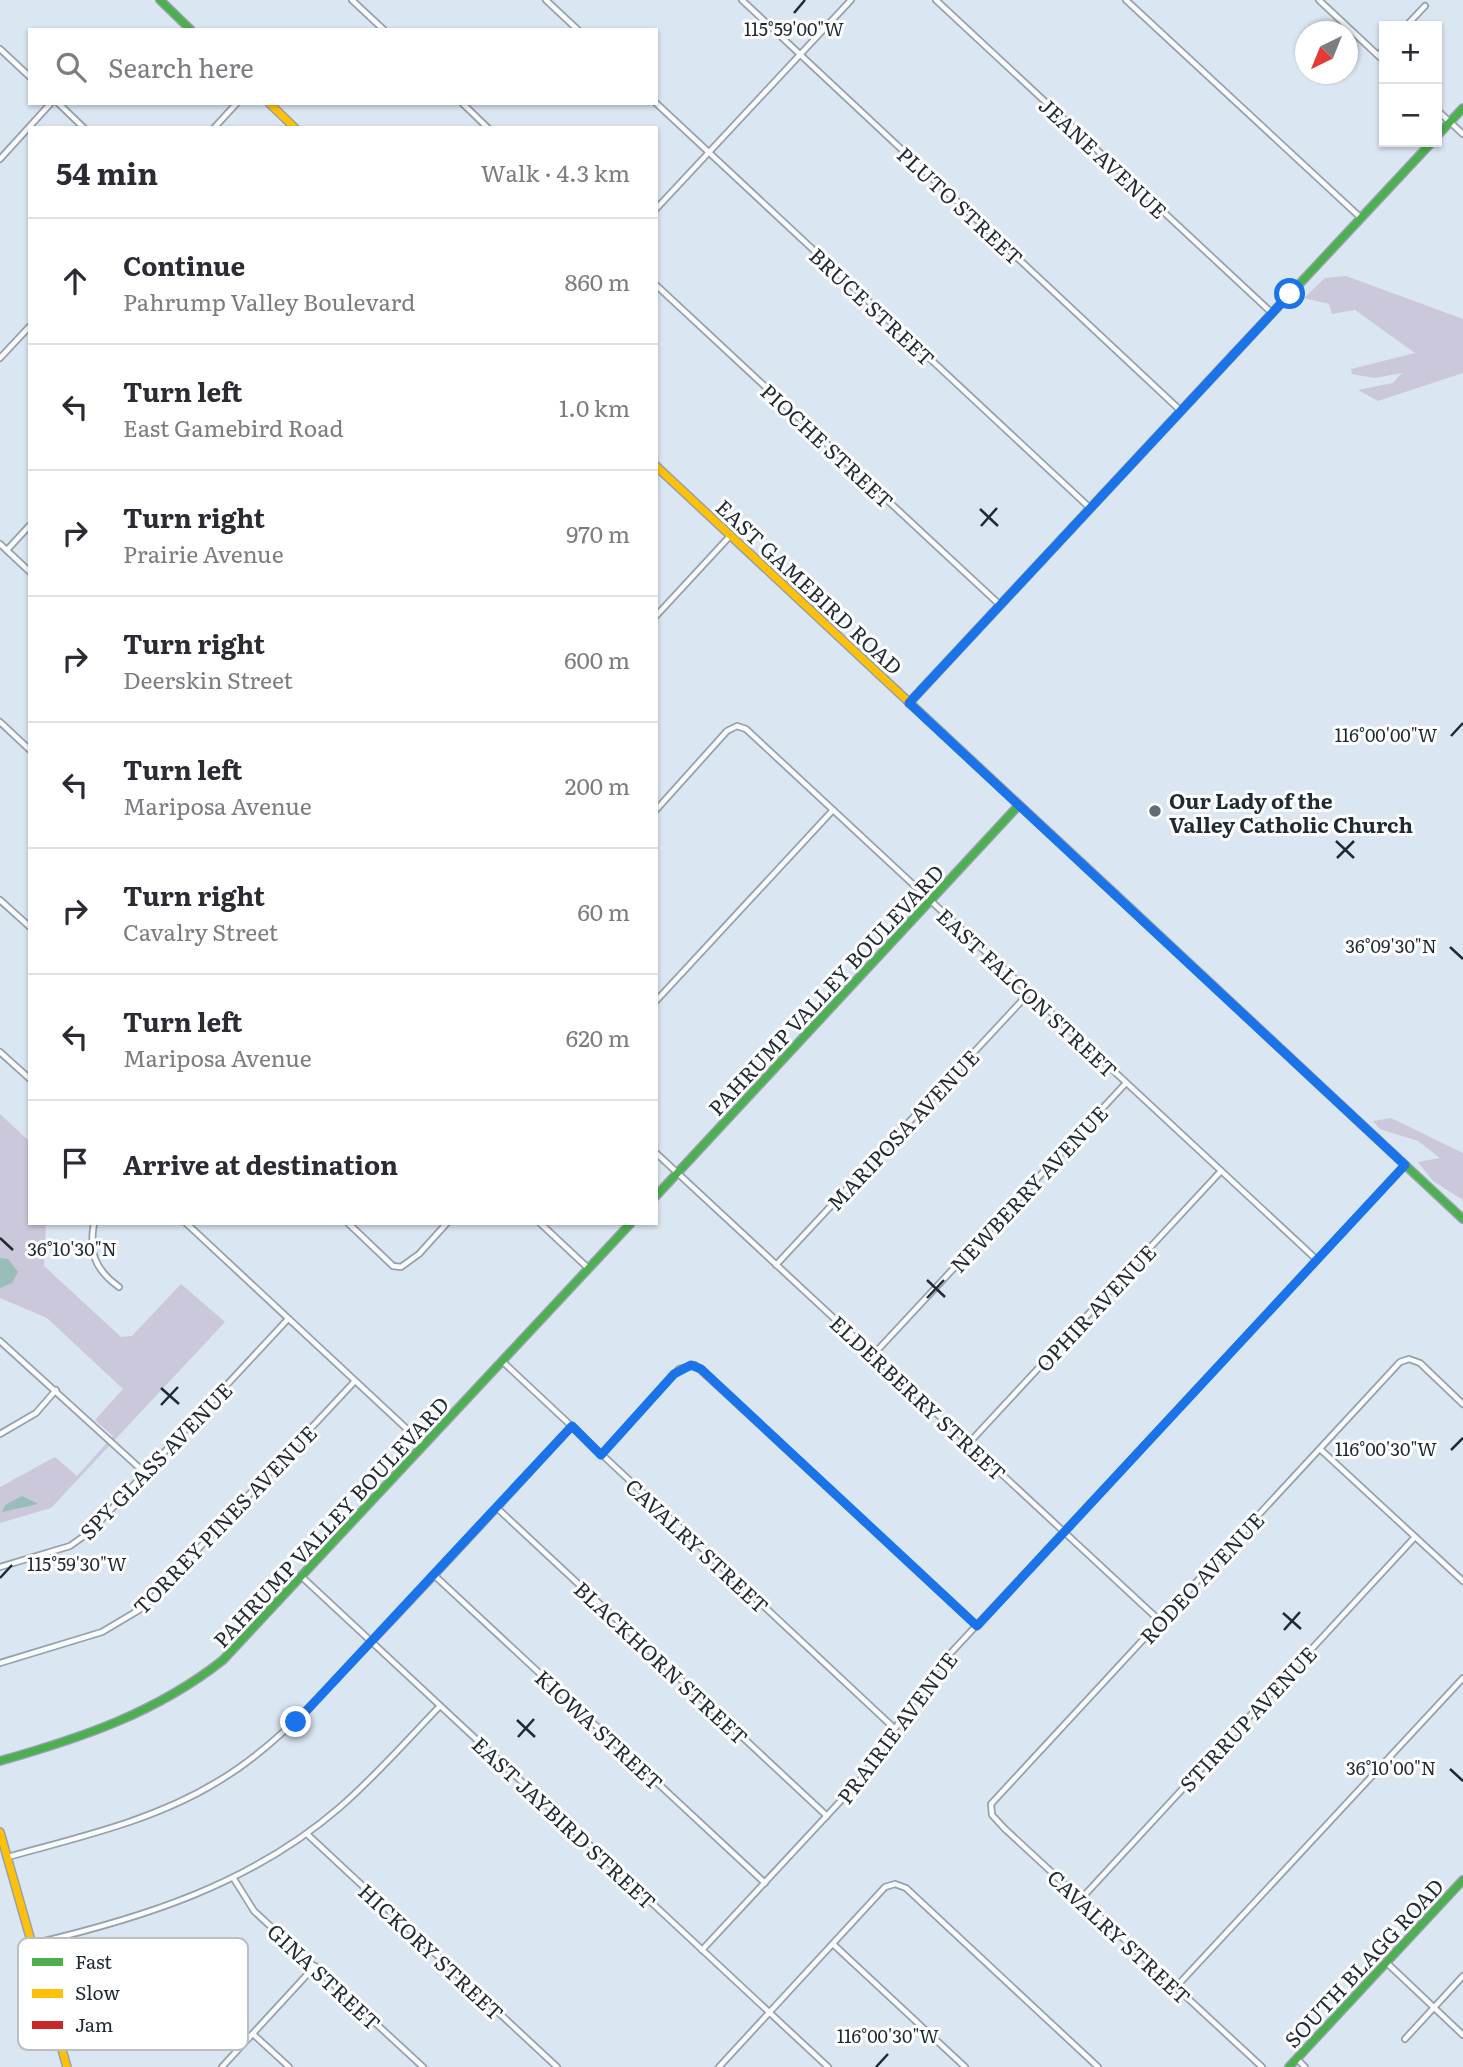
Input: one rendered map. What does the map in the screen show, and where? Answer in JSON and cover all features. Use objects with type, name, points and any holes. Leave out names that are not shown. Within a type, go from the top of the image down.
[{"type":"main road","points":[[160,0],[189,28]]},
{"type":"main road","points":[[271,105],[293,126]]},
{"type":"main road","points":[[1442,131],[1463,108]]},
{"type":"main road","points":[[909,703],[1427,147]]},
{"type":"main road","name":"EAST GAMEBIRD ROAD","points":[[658,468],[1463,1219]]},
{"type":"main road","name":"PAHRUMP VALLEY BOULEVARD","points":[[658,1194],[1019,805]]},
{"type":"main road","name":"PAHRUMP VALLEY BOULEVARD","points":[[0,1761],[107,1730],[177,1696],[223,1660],[629,1225]]},
{"type":"main road","points":[[0,1832],[30,1938]]},
{"type":"main road","name":"SOUTH BLAGG ROAD","points":[[1289,2067],[1463,1880]]},
{"type":"main road","points":[[62,2050],[67,2067]]},
{"type":"street","points":[[352,0],[382,28]]},
{"type":"street","points":[[547,0],[576,28]]},
{"type":"street","name":"PLUTO STREET","points":[[742,0],[1181,411]]},
{"type":"street","points":[[658,207],[851,0]]},
{"type":"street","name":"JEANE AVENUE","points":[[936,0],[1272,313]]},
{"type":"street","points":[[1126,0],[1361,218]]},
{"type":"street","points":[[1319,0],[1378,55]]},
{"type":"street","points":[[1411,21],[1425,6]]},
{"type":"street","points":[[0,50],[28,75]]},
{"type":"street","points":[[30,126],[49,105]]},
{"type":"street","points":[[60,105],[83,126]]},
{"type":"street","points":[[216,126],[235,105]]},
{"type":"street","points":[[464,105],[486,126]]},
{"type":"street","name":"BRUCE STREET","points":[[658,105],[1090,508]]},
{"type":"street","points":[[1442,115],[1463,134]]},
{"type":"street","points":[[0,159],[28,128]]},
{"type":"street","name":"PIOCHE STREET","points":[[658,287],[999,605]]},
{"type":"street","points":[[0,358],[28,328]]},
{"type":"street","points":[[6,550],[28,526]]},
{"type":"street","points":[[658,614],[731,536]]},
{"type":"street","points":[[0,544],[28,570]]},
{"type":"street","points":[[0,722],[28,748]]},
{"type":"street","name":"EAST FALCON STREET","points":[[658,808],[727,732],[737,726],[746,729],[1317,1260]]},
{"type":"street","points":[[658,999],[833,810]]},
{"type":"street","points":[[0,900],[28,925]]},
{"type":"street","name":"MARIPOSA AVENUE","points":[[776,1265],[1029,993]]},
{"type":"street","points":[[0,1052],[28,1077]]},
{"type":"street","name":"NEWBERRY AVENUE","points":[[873,1354],[1126,1083]]},
{"type":"street","name":"ELDERBERRY STREET","points":[[658,1155],[1160,1621]]},
{"type":"street","name":"PRAIRIE AVENUE","points":[[702,1950],[861,1779],[917,1692],[1405,1165]]},
{"type":"street","name":"OPHIR AVENUE","points":[[969,1443],[1221,1171]]},
{"type":"street","points":[[94,1225],[93,1259],[101,1272],[119,1287]]},
{"type":"street","points":[[188,1225],[425,1446]]},
{"type":"street","points":[[350,1225],[393,1266],[401,1267],[407,1265],[445,1225]]},
{"type":"street","points":[[542,1225],[589,1269]]},
{"type":"street","name":"SPY GLASS AVENUE","points":[[0,1567],[59,1550],[79,1541],[288,1319]]},
{"type":"street","points":[[0,1341],[145,1473]]},
{"type":"street","name":"RODEO AVENUE","points":[[995,1798],[1395,1367],[1409,1359],[1420,1363],[1463,1404]]},
{"type":"street","name":"CAVALRY STREET","points":[[502,1361],[894,1728]]},
{"type":"street","points":[[601,1455],[674,1374],[691,1365],[701,1369],[977,1626]]},
{"type":"street","name":"TORREY PINES AVENUE","points":[[0,1662],[102,1632],[144,1607],[355,1381]]},
{"type":"street","points":[[0,1434],[36,1413],[56,1390]]},
{"type":"street","points":[[7,1857],[130,1822],[187,1799],[272,1744],[372,1642],[572,1426]]},
{"type":"street","points":[[1320,1449],[1463,1581]]},
{"type":"street","name":"BLACKHORN STREET","points":[[496,1508],[827,1816]]},
{"type":"street","name":"STIRRUP AVENUE","points":[[1081,1899],[1415,1537]]},
{"type":"street","name":"KIOWA STREET","points":[[434,1575],[765,1883]]},
{"type":"street","name":"EAST JAYBIRD STREET","points":[[302,1577],[828,2067]]},
{"type":"street","points":[[1175,1987],[1463,1678]]},
{"type":"street","points":[[53,1938],[196,1896],[234,1879],[307,1834],[357,1792],[440,1706]]},
{"type":"street","name":"CAVALRY STREET","points":[[995,1798],[991,1809],[995,1820],[1262,2067]]},
{"type":"street","name":"HICKORY STREET","points":[[307,1834],[557,2067]]},
{"type":"street","name":"GINA STREET","points":[[234,1879],[254,1911],[423,2067]]},
{"type":"street","points":[[719,2067],[885,1888],[895,1884],[906,1888],[1098,2067]]},
{"type":"street","points":[[832,1944],[965,2067]]},
{"type":"street","points":[[1387,1963],[1463,2035]]},
{"type":"street","points":[[248,2039],[315,1966]]},
{"type":"street","points":[[1405,2039],[1463,1976]]},
{"type":"street","points":[[253,2034],[289,2067]]},
{"type":"street","points":[[222,2067],[238,2050]]},
{"type":"street","points":[[1297,2059],[1305,2067]]},
{"type":"shaded area","points":[[1346,276],[1463,319],[1463,373],[1378,401],[1358,390],[1393,383],[1402,373],[1374,378],[1352,374],[1351,369],[1415,353],[1355,310],[1332,314],[1329,304],[1304,298],[1325,278]]},
{"type":"shaded area","points":[[0,1114],[28,1140],[28,1225],[46,1225],[44,1266],[121,1337],[132,1336],[181,1284],[225,1322],[51,1508],[0,1523],[0,1487],[55,1457],[77,1476],[113,1436],[95,1420],[123,1389],[47,1318],[0,1298]]},
{"type":"shaded area","points":[[1391,1118],[1463,1153],[1463,1200],[1433,1181],[1418,1162],[1440,1158],[1418,1141],[1380,1129],[1373,1121]]},
{"type":"shaded area","points":[[0,1258],[8,1259],[18,1272],[12,1283],[0,1288]]},
{"type":"shaded area","points":[[22,1496],[38,1504],[2,1512],[5,1505]]},
{"type":"traffic: fast","points":[[160,0],[189,28]]},
{"type":"traffic: fast","points":[[1442,131],[1463,108]]},
{"type":"traffic: fast","points":[[1233,355],[1427,147]]},
{"type":"traffic: fast","points":[[658,1194],[1019,805]]},
{"type":"traffic: fast","points":[[1115,894],[1463,1219]]},
{"type":"traffic: fast","points":[[0,1761],[117,1722],[171,1695],[223,1660],[629,1225]]},
{"type":"traffic: fast","points":[[1289,2067],[1463,1880]]},
{"type":"traffic: slow","points":[[271,105],[293,126]]},
{"type":"traffic: slow","points":[[909,703],[1233,355]]},
{"type":"traffic: slow","points":[[658,468],[942,733]]},
{"type":"traffic: slow","points":[[0,1832],[30,1938]]},
{"type":"traffic: slow","points":[[62,2050],[67,2067]]},
{"type":"traffic: jam","points":[[942,733],[1115,894]]},
{"type":"place","name":"Our Lady of the Valley Catholic Church","points":[[1155,811]]},
{"type":"route","points":[[296,1722],[572,1426],[601,1455],[679,1369],[691,1365],[701,1369],[977,1626],[1405,1165],[909,703],[1290,294]]}]
